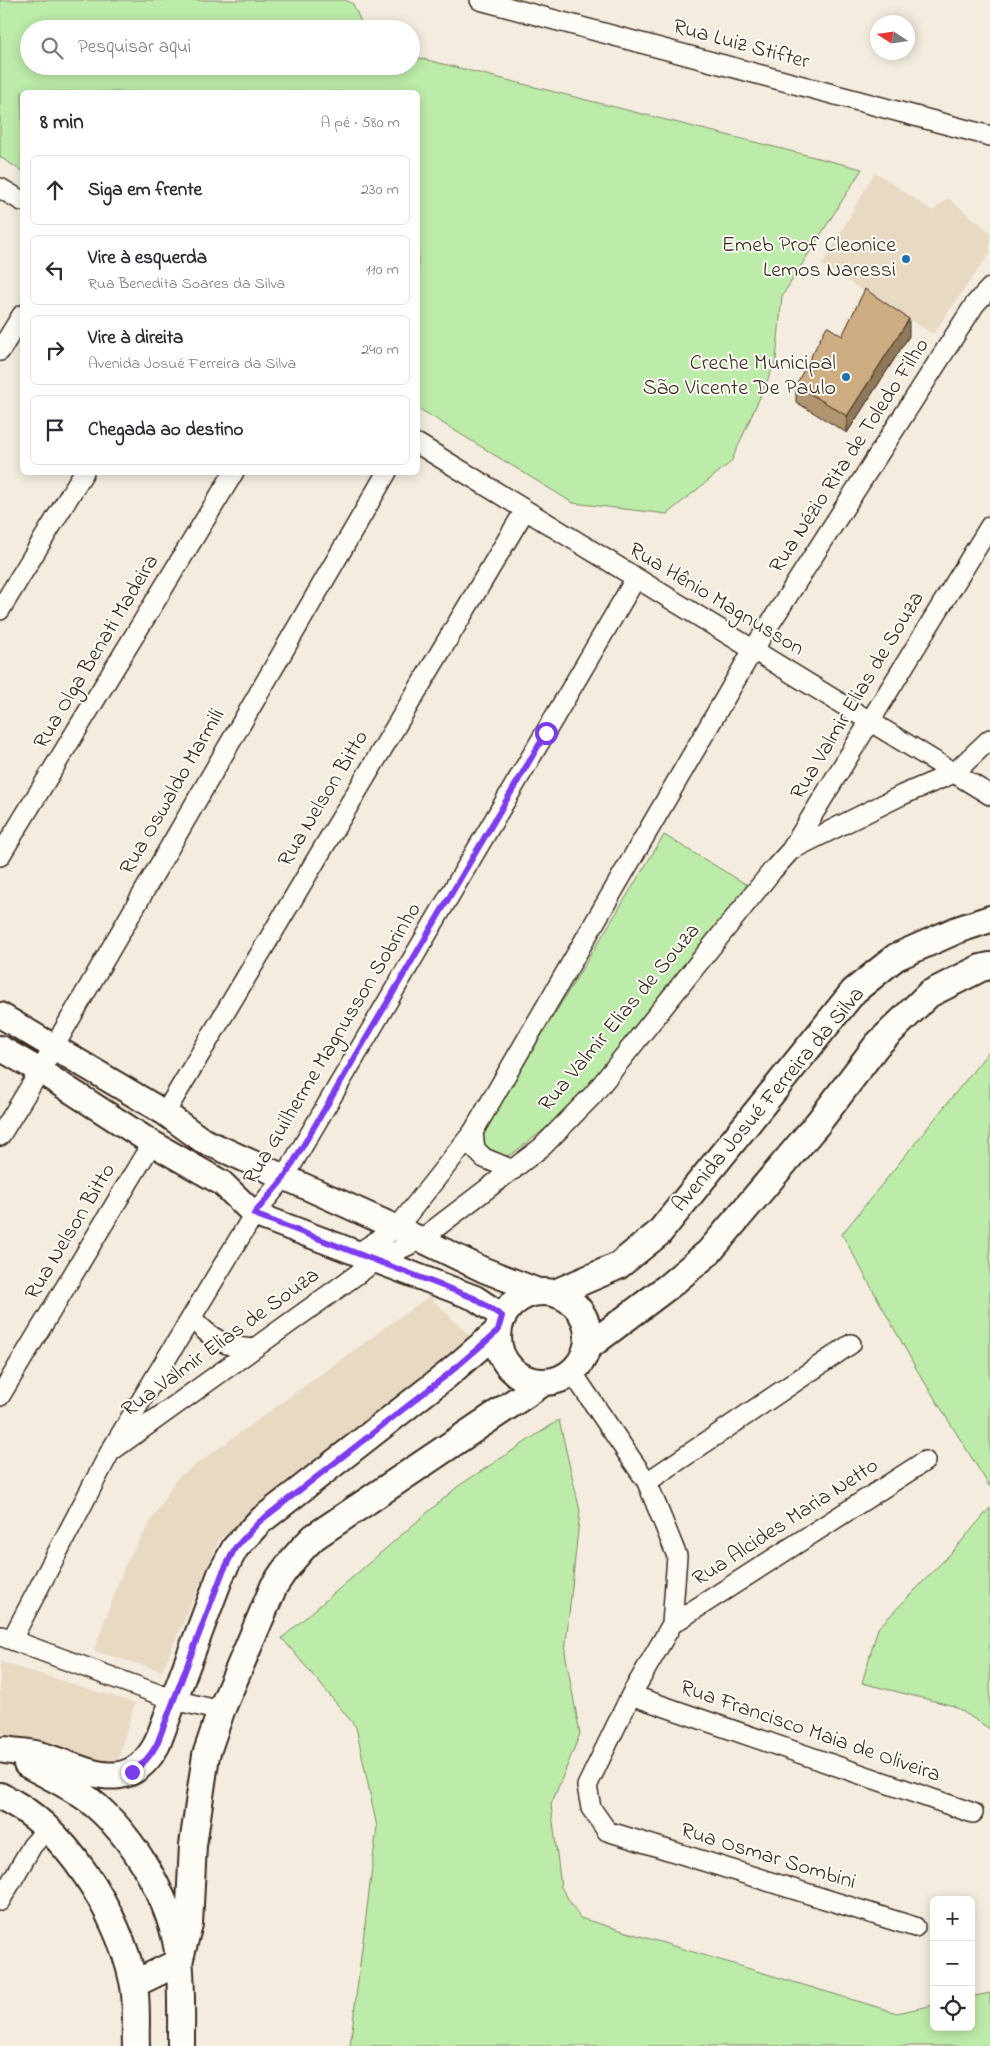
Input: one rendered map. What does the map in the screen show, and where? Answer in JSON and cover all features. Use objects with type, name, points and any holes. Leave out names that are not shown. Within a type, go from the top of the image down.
[{"type":"main road","name":"Avenida Josué Ferreira da Silva","points":[[546,1292],[618,1266],[659,1233],[854,991],[896,957],[957,930],[990,919]]},
{"type":"main road","points":[[588,1347],[710,1252],[818,1123],[877,1045],[929,994],[981,968],[990,966]]},
{"type":"main road","points":[[2,1749],[38,1755],[93,1774],[108,1777],[120,1776],[137,1768],[151,1755],[157,1744],[222,1574],[235,1548],[259,1522],[447,1375],[500,1324],[512,1304],[524,1296],[546,1292],[566,1297],[577,1306],[585,1318],[588,1332],[588,1347],[582,1361],[572,1372],[559,1380],[544,1382],[529,1380],[515,1373],[505,1361],[499,1347],[500,1324]]},
{"type":"main road","points":[[180,1962],[189,1924],[193,1845],[206,1755],[221,1711],[274,1586],[299,1551],[314,1537],[544,1382]]},
{"type":"main road","points":[[2,1749],[88,1800],[119,1830],[145,1865],[164,1903],[177,1944],[180,1962],[182,2046]]},
{"type":"main road","points":[[0,1796],[48,1828],[69,1851],[111,1916],[126,1953],[134,1984],[136,2046]]},
{"type":"main road","points":[[134,1984],[180,1962]]},
{"type":"street","name":"Rua Luiz Stifter","points":[[480,0],[990,136]]},
{"type":"street","points":[[0,188],[20,200]]},
{"type":"street","name":"Rua Nézio Rita de Toledo Filho","points":[[368,1256],[398,1228],[473,1132],[753,650],[971,310],[989,289]]},
{"type":"street","points":[[0,352],[20,318]]},
{"type":"street","name":"Rua Hênio Magnusson","points":[[420,445],[990,795]]},
{"type":"street","points":[[0,610],[82,475]]},
{"type":"street","name":"Rua Olga Benati Madeira","points":[[0,856],[232,475]]},
{"type":"street","name":"Rua Oswaldo Marmili","points":[[0,1136],[40,1071],[53,1045],[385,475]]},
{"type":"street","name":"Rua Nelson Bitto","points":[[165,1113],[525,510]]},
{"type":"street","name":"Rua Valmir Elias de Souza","points":[[110,1452],[253,1349],[368,1256],[420,1240],[542,1147],[593,1095],[772,871],[791,850],[990,526]]},
{"type":"street","name":"Rua Guilherme Magnusson Sobrinho","points":[[6,1637],[110,1452],[254,1214],[284,1178],[636,578]]},
{"type":"street","points":[[791,850],[902,795],[954,773],[990,739]]},
{"type":"street","points":[[0,1015],[165,1113],[202,1140],[398,1228],[484,1270],[546,1292]]},
{"type":"street","points":[[0,1048],[40,1071],[152,1143],[222,1183],[254,1214],[474,1298],[500,1324]]},
{"type":"street","points":[[473,1132],[475,1149],[484,1158],[513,1170]]},
{"type":"street","name":"Rua Nelson Bitto","points":[[0,1396],[152,1143]]},
{"type":"street","points":[[192,1318],[205,1332],[221,1342],[234,1347],[253,1349]]},
{"type":"street","points":[[647,1482],[851,1344]]},
{"type":"street","points":[[572,1372],[647,1482],[677,1556],[672,1624],[631,1695]]},
{"type":"street","name":"Rua Alcides Maria Netto","points":[[672,1624],[925,1461]]},
{"type":"street","points":[[6,1637],[174,1700],[221,1711]]},
{"type":"street","name":"Rua Francisco Maia de Oliveira","points":[[631,1695],[972,1813]]},
{"type":"street","name":"Rua Osmar Sombini","points":[[631,1695],[587,1786],[592,1808],[607,1831],[915,1928]]},
{"type":"street","points":[[0,1901],[32,1846],[48,1828]]},
{"type":"shaded area","name":"Emeb Prof Cleonice Lemos Naressi","points":[[875,172],[933,211],[948,198],[990,232],[990,253],[933,334],[822,265]]},
{"type":"shaded area","points":[[429,1296],[470,1336],[219,1540],[162,1671],[94,1651],[124,1567],[176,1479]]},
{"type":"shaded area","points":[[0,1662],[135,1703],[116,1766],[0,1732]]},
{"type":"green space","points":[[0,0],[345,0],[353,4],[360,20],[20,20],[20,75],[420,75],[420,58],[862,169],[782,296],[776,361],[731,462],[667,514],[573,503],[420,409],[420,90],[20,90],[20,170],[0,157]]},
{"type":"green space","points":[[664,835],[749,886],[581,1101],[512,1154],[500,1158],[484,1149],[481,1137],[483,1131]]},
{"type":"green space","points":[[990,1050],[990,1487],[917,1370],[842,1234]]},
{"type":"green space","points":[[559,1420],[580,1511],[565,1652],[580,1734],[551,1805],[561,1887],[580,1918],[897,2013],[930,2006],[930,2031],[975,2031],[975,1996],[990,1993],[990,2046],[350,2046],[377,1827],[356,1727],[282,1638],[457,1487]]},
{"type":"green space","points":[[990,1508],[990,1729],[954,1706],[862,1683],[878,1628],[954,1550]]},
{"type":"building","name":"Creche Municipal São Vicente De Paulo","points":[[865,289],[909,319],[847,416],[796,385],[827,326],[842,336]]},
{"type":"place","name":"Emeb Prof Cleonice Lemos Naressi","points":[[906,259]]},
{"type":"place","name":"Creche Municipal São Vicente De Paulo","points":[[846,377]]},
{"type":"route","points":[[132,1772],[151,1755],[157,1744],[222,1574],[235,1548],[259,1522],[447,1375],[498,1331],[502,1316],[474,1298],[254,1214],[284,1178],[546,733]]}]
